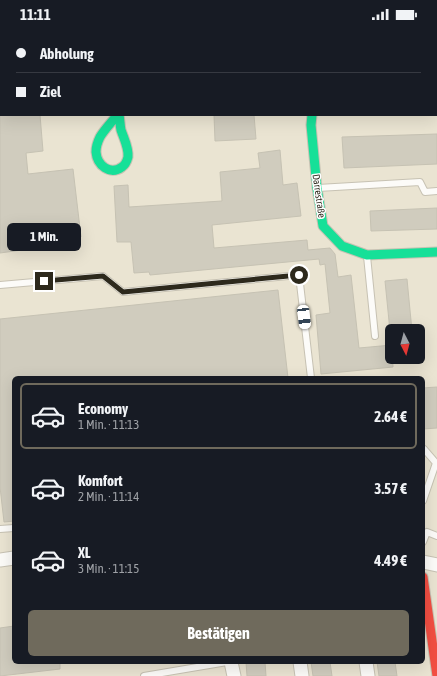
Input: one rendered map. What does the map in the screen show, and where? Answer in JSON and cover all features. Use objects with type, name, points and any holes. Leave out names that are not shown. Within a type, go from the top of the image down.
[{"type":"street","points":[[117,116],[100,137],[96,151],[99,163],[107,170],[117,170],[125,165],[129,156],[118,116]]},
{"type":"street","name":"Darrestraße","points":[[312,116],[311,125],[317,188],[323,226],[342,246],[367,255],[437,252]]},
{"type":"street","points":[[0,560],[12,558]]},
{"type":"street","points":[[425,562],[437,565]]},
{"type":"street","points":[[425,591],[437,676]]},
{"type":"street","points":[[231,664],[234,676]]},
{"type":"street","points":[[300,664],[302,676]]},
{"type":"street","points":[[366,664],[368,676]]},
{"type":"lane","points":[[317,188],[420,182],[425,192],[437,191]]},
{"type":"lane","points":[[367,255],[375,336]]},
{"type":"lane","points":[[0,285],[103,276],[123,292],[299,275],[311,376]]},
{"type":"lane","points":[[425,450],[436,463],[425,496]]},
{"type":"lane","points":[[0,530],[12,528]]},
{"type":"lane","points":[[425,537],[427,532],[437,536]]},
{"type":"lane","points":[[144,676],[214,664]]},
{"type":"building","points":[[0,116],[40,116],[43,151],[26,153],[28,174],[73,169],[81,237],[21,244],[22,250],[0,253]]},
{"type":"building","points":[[214,116],[254,116],[256,139],[215,141]]},
{"type":"building","points":[[437,134],[437,164],[344,168],[342,137]]},
{"type":"building","points":[[280,150],[283,185],[297,183],[301,216],[212,225],[214,248],[307,240],[308,250],[330,248],[335,254],[338,277],[351,275],[359,348],[385,346],[385,364],[393,364],[393,367],[321,374],[316,315],[330,313],[325,264],[320,265],[319,259],[150,275],[149,272],[134,273],[131,242],[117,242],[114,186],[128,185],[129,207],[222,201],[220,172],[260,168],[258,153]]},
{"type":"building","points":[[437,208],[437,229],[371,231],[370,211]]},
{"type":"building","points":[[407,279],[411,324],[389,324],[385,281]]},
{"type":"building","points":[[278,290],[288,376],[12,376],[12,521],[4,522],[0,487],[0,319]]},
{"type":"building","points":[[437,387],[437,428],[425,429],[425,388]]},
{"type":"building","points":[[12,626],[12,664],[60,664],[60,669],[0,676],[0,628]]},
{"type":"building","points":[[246,664],[265,664],[266,676],[247,676]]},
{"type":"building","points":[[311,664],[330,664],[332,676],[313,676]]},
{"type":"building","points":[[377,664],[395,664],[397,676],[379,676]]},
{"type":"traffic: fast","points":[[116,116],[100,137],[96,150],[99,161],[109,170],[117,169],[123,166],[128,157],[119,116]]},
{"type":"traffic: fast","points":[[312,116],[311,125],[317,188],[323,226],[342,246],[367,255],[437,252]]},
{"type":"traffic: jam","points":[[425,591],[437,676]]},
{"type":"route","points":[[44,281],[103,276],[123,292],[299,275]]}]
